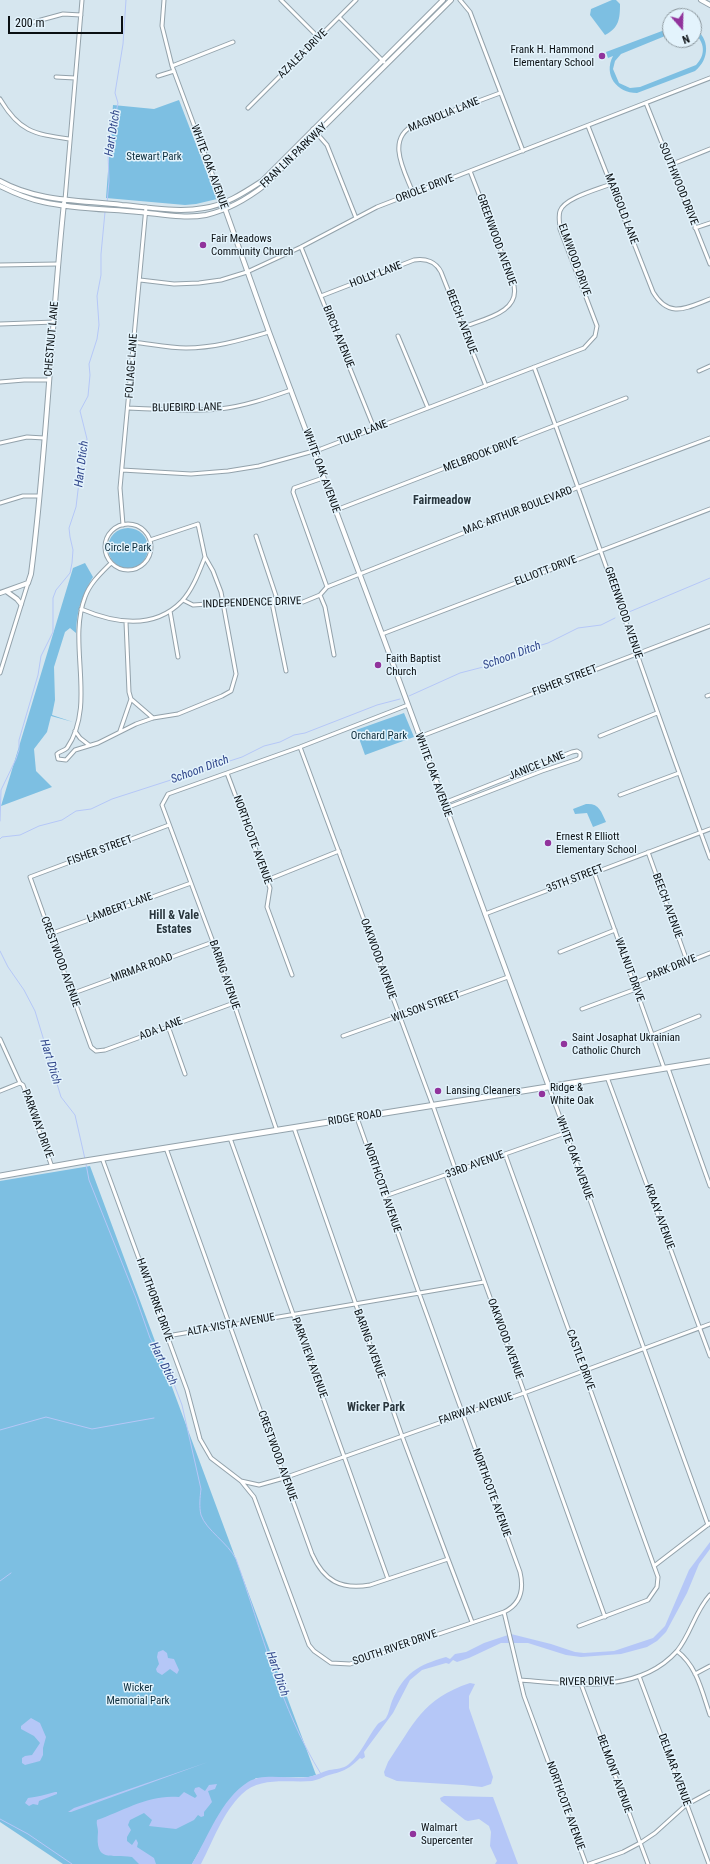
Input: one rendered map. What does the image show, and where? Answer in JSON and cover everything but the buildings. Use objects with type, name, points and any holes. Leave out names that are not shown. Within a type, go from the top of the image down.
[{"type":"main road","name":"RIDGE ROAD","points":[[0,1176],[102,1158],[710,1061]]},
{"type":"street","name":"CHESTNUT LANE","points":[[0,673],[1,664],[28,583],[32,564],[54,322],[57,264],[65,200],[82,0]]},
{"type":"street","name":"WHITE OAK AVENUE","points":[[164,0],[162,26],[172,66],[223,203],[268,332],[336,510],[358,574],[382,634],[549,1087],[643,1349],[709,1524]]},
{"type":"street","points":[[281,0],[319,38]]},
{"type":"street","name":"AZALEA DRIVE","points":[[248,108],[356,0]]},
{"type":"street","name":"FRAN LIN PARKWAY","points":[[0,183],[44,197],[185,211],[206,208],[223,203],[243,194],[262,180],[443,0]]},
{"type":"street","name":"FRAN LIN PARKWAY","points":[[0,183],[28,198],[64,205],[184,217],[205,215],[225,209],[246,199],[265,186],[451,0]]},
{"type":"street","points":[[460,0],[470,12],[523,151]]},
{"type":"street","points":[[701,0],[710,5]]},
{"type":"street","points":[[30,23],[63,14],[81,15]]},
{"type":"street","points":[[339,17],[386,65]]},
{"type":"street","points":[[172,66],[233,42]]},
{"type":"street","points":[[158,76],[174,71]]},
{"type":"street","points":[[56,77],[75,78]]},
{"type":"street","name":"ORIOLE DRIVE","points":[[140,280],[174,284],[199,283],[221,280],[247,272],[301,247],[378,207],[710,78]]},
{"type":"street","name":"MAGNOLIA LANE","points":[[413,193],[399,155],[398,142],[402,133],[414,125],[500,93]]},
{"type":"street","points":[[0,99],[10,116],[23,126],[42,135],[69,139]]},
{"type":"street","name":"SOUTHWOOD DRIVE","points":[[646,103],[710,264]]},
{"type":"street","name":"MARIGOLD LANE","points":[[588,126],[653,292],[659,302],[672,310],[682,310],[710,298]]},
{"type":"street","points":[[313,129],[328,146],[356,218]]},
{"type":"street","points":[[670,165],[710,149]]},
{"type":"street","name":"GREENWOOD AVENUE","points":[[463,327],[503,311],[511,304],[515,294],[513,282],[470,171]]},
{"type":"street","name":"ELMWOOD DRIVE","points":[[592,342],[596,331],[596,320],[560,229],[560,210],[568,201],[611,184]]},
{"type":"street","name":"FOLIAGE LANE","points":[[123,525],[120,488],[129,408],[133,342],[146,207]]},
{"type":"street","points":[[695,228],[710,223]]},
{"type":"street","name":"BIRCH AVENUE","points":[[301,247],[374,428]]},
{"type":"street","name":"HOLLY LANE","points":[[321,296],[414,260],[419,259],[430,262]]},
{"type":"street","name":"BEECH AVENUE","points":[[430,262],[437,265],[441,272],[486,386]]},
{"type":"street","points":[[0,265],[57,264]]},
{"type":"street","points":[[0,324],[54,322]]},
{"type":"street","points":[[133,342],[186,348],[232,343],[268,332]]},
{"type":"street","points":[[398,336],[428,408]]},
{"type":"street","name":"TULIP LANE","points":[[122,470],[191,474],[228,471],[258,466],[321,449],[584,348],[592,342]]},
{"type":"street","points":[[699,371],[710,366]]},
{"type":"street","name":"GREENWOOD AVENUE","points":[[534,367],[602,550],[636,654],[710,858]]},
{"type":"street","points":[[0,382],[48,380]]},
{"type":"street","name":"BLUEBIRD LANE","points":[[129,408],[183,410],[220,409],[249,404],[291,390]]},
{"type":"street","name":"MELBROOK DRIVE","points":[[336,510],[626,398]]},
{"type":"street","points":[[0,443],[27,437],[44,438]]},
{"type":"street","name":"MAC ARTHUR BOULEVARD","points":[[327,587],[579,487],[710,438]]},
{"type":"street","points":[[323,478],[294,488],[293,492],[304,527],[327,587],[320,595],[325,606],[334,655]]},
{"type":"street","points":[[0,504],[23,496],[38,496]]},
{"type":"street","name":"ELLIOTT DRIVE","points":[[382,634],[710,509]]},
{"type":"street","points":[[111,563],[91,585],[85,596],[81,609],[79,628],[80,698],[75,731],[68,746],[57,754],[58,759],[66,760],[75,750],[89,745],[98,744],[120,731],[153,718],[178,714],[231,691],[236,674],[221,592],[213,571],[205,557],[198,524],[150,540]]},
{"type":"street","points":[[123,525],[139,527],[146,533],[150,540],[151,546],[148,558],[140,567],[122,570],[111,563],[107,556],[106,543],[111,532],[123,525]]},
{"type":"street","points":[[256,536],[276,596],[272,603],[286,671]]},
{"type":"street","points":[[81,609],[100,617],[126,622],[142,620],[170,611],[183,600],[197,577],[205,557]]},
{"type":"street","points":[[0,593],[28,583]]},
{"type":"street","points":[[6,591],[21,604]]},
{"type":"street","name":"INDEPENDENCE DRIVE","points":[[183,600],[193,605],[303,602],[320,595]]},
{"type":"street","points":[[170,611],[178,657]]},
{"type":"street","points":[[126,622],[129,692],[131,699],[153,718]]},
{"type":"street","name":"FISHER STREET","points":[[419,737],[710,626]]},
{"type":"street","points":[[120,731],[131,699]]},
{"type":"street","points":[[227,773],[300,747],[408,705]]},
{"type":"street","points":[[600,736],[657,713]]},
{"type":"street","points":[[75,731],[80,738],[89,745]]},
{"type":"street","name":"OAKWOOD AVENUE","points":[[300,747],[456,1172]]},
{"type":"street","name":"JANICE LANE","points":[[444,803],[572,752],[577,751],[580,753],[580,757],[578,759],[542,771],[446,808]]},
{"type":"street","name":"BARING AVENUE","points":[[227,773],[168,794],[164,798],[162,805],[213,942],[277,1131]]},
{"type":"street","name":"NORTHCOTE AVENUE","points":[[227,773],[270,888],[267,907],[292,975]]},
{"type":"street","points":[[620,795],[679,773]]},
{"type":"street","name":"FISHER STREET","points":[[30,877],[170,825]]},
{"type":"street","name":"35TH STREET","points":[[485,914],[710,829]]},
{"type":"street","points":[[267,880],[339,851]]},
{"type":"street","name":"BEECH AVENUE","points":[[648,852],[687,961]]},
{"type":"street","name":"WALNUT DRIVE","points":[[594,872],[652,1035],[666,1068],[710,1186]]},
{"type":"street","name":"CRESTWOOD AVENUE","points":[[30,877],[91,1047]]},
{"type":"street","name":"LAMBERT LANE","points":[[50,934],[191,883]]},
{"type":"street","points":[[560,952],[615,930]]},
{"type":"street","name":"MIRMAR ROAD","points":[[71,994],[213,942]]},
{"type":"street","name":"PARK DRIVE","points":[[634,983],[710,953]]},
{"type":"street","name":"WILSON STREET","points":[[343,1036],[508,977]]},
{"type":"street","name":"PARK DRIVE","points":[[582,1009],[636,989]]},
{"type":"street","name":"ADA LANE","points":[[91,1047],[96,1051],[105,1050],[234,1003]]},
{"type":"street","points":[[652,1035],[699,1016]]},
{"type":"street","points":[[168,1026],[185,1074]]},
{"type":"street","name":"PARKWAY DRIVE","points":[[0,1039],[20,1084],[23,1085],[52,1167]]},
{"type":"street","name":"KRAAY AVENUE","points":[[607,1077],[710,1356]]},
{"type":"street","points":[[0,1091],[20,1084]]},
{"type":"street","name":"NORTHCOTE AVENUE","points":[[358,1118],[522,1581],[519,1599],[510,1609],[504,1612],[524,1696],[586,1864]]},
{"type":"street","name":"BARING AVENUE","points":[[294,1128],[402,1436],[448,1559]]},
{"type":"street","name":"33RD AVENUE","points":[[385,1196],[565,1133]]},
{"type":"street","name":"PARKVIEW AVENUE","points":[[230,1138],[388,1579]]},
{"type":"street","name":"CRESTWOOD AVENUE","points":[[166,1148],[312,1554],[325,1575],[332,1581],[358,1587],[388,1579],[448,1559]]},
{"type":"street","name":"CASTLE DRIVE","points":[[505,1154],[654,1566]]},
{"type":"street","name":"HAWTHORNE DRIVE","points":[[102,1158],[187,1390],[197,1429],[203,1445],[211,1458],[241,1481],[254,1497],[302,1628]]},
{"type":"street","name":"OAKWOOD AVENUE","points":[[446,1175],[605,1616]]},
{"type":"street","name":"ALTA VISTA AVENUE","points":[[167,1336],[484,1282]]},
{"type":"street","name":"FAIRWAY AVENUE","points":[[241,1481],[259,1485],[284,1478],[344,1455],[524,1393],[710,1324]]},
{"type":"street","points":[[579,1626],[648,1600],[657,1587],[658,1577],[654,1566],[709,1524]]},
{"type":"street","points":[[448,1559],[472,1622]]},
{"type":"street","name":"RIVER DRIVE","points":[[520,1680],[581,1684],[609,1683],[639,1676],[663,1662],[677,1651],[701,1607],[710,1595]]},
{"type":"street","name":"SOUTH RIVER DRIVE","points":[[302,1628],[314,1651],[331,1663],[343,1665],[358,1662],[504,1612]]},
{"type":"street","points":[[677,1651],[686,1658],[695,1674],[710,1715]]},
{"type":"street","points":[[695,1674],[710,1666]]},
{"type":"street","name":"DELMAR AVENUE","points":[[639,1676],[709,1864]]},
{"type":"street","name":"BELMONT AVENUE","points":[[581,1684],[648,1864]]},
{"type":"street","points":[[589,1864],[623,1852],[640,1843],[655,1834],[686,1805],[710,1792]]},
{"type":"green space","points":[[612,0],[616,0],[620,4],[619,19],[616,26],[605,35],[590,15],[591,9]]},
{"type":"green space","points":[[662,31],[662,37],[621,54],[615,61],[613,69],[619,83],[630,88],[640,87],[696,65],[703,53],[702,36],[706,49],[703,61],[695,71],[637,93],[623,90],[614,82],[610,70],[610,63],[613,56],[608,58],[606,52]]},
{"type":"green space","name":"Stewart Park","points":[[179,100],[217,199],[185,205],[106,198],[113,105],[154,109]]},
{"type":"green space","name":"Circle Park","points":[[128,528],[136,530],[142,534],[146,540],[148,548],[146,556],[142,562],[136,566],[128,568],[120,566],[114,562],[110,556],[108,548],[110,540],[114,534],[120,530]]},
{"type":"green space","points":[[85,563],[93,577],[80,604],[76,633],[70,628],[65,632],[54,667],[55,700],[52,715],[73,722],[51,716],[47,732],[34,749],[36,771],[52,787],[1,806],[73,568]]},
{"type":"green space","name":"Orchard Park","points":[[404,713],[414,737],[365,755],[356,730]]},
{"type":"green space","points":[[586,804],[597,806],[606,822],[593,827],[587,813],[575,814],[573,809]]},
{"type":"green space","name":"Wicker Memorial Park","points":[[90,1166],[316,1775],[309,1777],[256,1778],[227,1803],[192,1864],[63,1864],[0,1822],[0,1181]]},
{"type":"shaded area","points":[[710,1542],[710,1549],[699,1564],[687,1593],[666,1632],[657,1641],[647,1647],[621,1654],[581,1657],[566,1655],[528,1643],[501,1643],[469,1658],[457,1662],[453,1660],[449,1664],[446,1663],[422,1670],[410,1680],[393,1713],[364,1752],[365,1757],[362,1759],[360,1758],[352,1766],[344,1770],[314,1781],[275,1782],[249,1788],[229,1809],[201,1864],[192,1864],[216,1819],[238,1789],[254,1779],[262,1777],[301,1778],[347,1766],[360,1751],[377,1725],[386,1718],[392,1701],[402,1683],[413,1672],[427,1663],[446,1657],[450,1659],[455,1654],[466,1652],[484,1643],[511,1634],[551,1644],[575,1652],[584,1653],[614,1651],[653,1638],[665,1626],[689,1570]]},
{"type":"shaded area","points":[[163,1650],[167,1653],[168,1658],[174,1659],[179,1670],[177,1674],[170,1669],[162,1675],[157,1672],[156,1669],[159,1664],[157,1657],[158,1652]]},
{"type":"shaded area","points":[[470,1683],[475,1684],[469,1696],[469,1708],[493,1777],[491,1784],[482,1787],[397,1781],[385,1776],[384,1772],[388,1762],[421,1714],[441,1697],[454,1689]]},
{"type":"shaded area","points":[[31,1718],[40,1723],[46,1737],[43,1755],[40,1761],[25,1765],[22,1763],[22,1758],[32,1755],[40,1743],[34,1736],[21,1729],[21,1726]]},
{"type":"shaded area","points":[[208,1762],[71,1812],[68,1812],[74,1808]]},
{"type":"shaded area","points":[[217,1784],[215,1789],[208,1791],[212,1802],[204,1812],[204,1816],[201,1817],[198,1815],[194,1820],[176,1829],[149,1826],[152,1820],[144,1813],[130,1820],[128,1825],[131,1830],[127,1837],[127,1841],[132,1845],[136,1839],[138,1843],[137,1847],[154,1858],[156,1864],[139,1864],[132,1857],[106,1855],[99,1849],[97,1820],[136,1804],[157,1798],[179,1797],[184,1792],[195,1798],[197,1796],[194,1791],[195,1788],[199,1787],[205,1791],[209,1785]]},
{"type":"shaded area","points":[[57,1792],[57,1794],[39,1801],[38,1805],[33,1804],[29,1806],[25,1803],[28,1798]]},
{"type":"shaded area","points":[[444,1796],[493,1797],[518,1864],[495,1864],[497,1861],[490,1846],[491,1832],[489,1826],[479,1819],[468,1821],[465,1820],[441,1801],[440,1798]]},
{"type":"waterway","name":"Hart Dtich","points":[[107,203],[109,181],[108,153],[118,103],[115,93],[123,44],[126,0]]},
{"type":"waterway","name":"Hart Dtich","points":[[0,821],[1,790],[19,750],[19,740],[38,675],[41,656],[53,632],[53,598],[56,590],[70,573],[72,563],[73,550],[69,528],[76,507],[87,439],[80,411],[88,396],[90,375],[89,364],[97,339],[99,325],[97,296],[101,275],[101,254],[105,212]]},
{"type":"waterway","name":"Schoon Ditch","points":[[629,612],[710,578]]},
{"type":"waterway","name":"Schoon Ditch","points":[[409,696],[460,673],[487,666],[499,658],[520,655],[578,628],[601,625],[615,618]]},
{"type":"waterway","name":"Schoon Ditch","points":[[0,839],[2,837],[20,835],[39,826],[62,820],[76,811],[91,809],[112,799],[242,757],[264,746],[280,742],[294,735],[305,733],[377,705],[400,699]]},
{"type":"waterway","name":"Hart Dtich","points":[[0,951],[35,1011],[61,1097],[75,1115],[85,1159]]},
{"type":"waterway","name":"Hart Dtich","points":[[86,1164],[89,1180],[136,1298],[150,1338],[171,1376],[182,1405],[201,1489],[201,1515],[207,1526],[228,1547],[236,1559],[283,1696],[294,1723],[321,1774]]},
{"type":"waterway","points":[[0,1430],[46,1417],[92,1429],[154,1418]]},
{"type":"waterway","points":[[0,1581],[11,1573]]},
{"type":"waterway","points":[[0,1819],[28,1834],[72,1864]]},
{"type":"place","name":"Frank H. Hammond Elementary School","points":[[602,56]]},
{"type":"place","name":"Fair Meadows Community Church","points":[[203,245]]},
{"type":"place","name":"Faith Baptist Church","points":[[378,665]]},
{"type":"place","name":"Ernest R Elliott Elementary School","points":[[548,843]]},
{"type":"place","name":"Saint Josaphat Ukrainian Catholic Church","points":[[564,1044]]},
{"type":"place","name":"Lansing Cleaners","points":[[438,1091]]},
{"type":"place","name":"Ridge & White Oak","points":[[542,1094]]},
{"type":"place","name":"Walmart Supercenter","points":[[413,1834]]},
{"type":"district","name":"Fairmeadow","points":[[442,501]]},
{"type":"district","name":"Hill & Vale Estates","points":[[174,923]]},
{"type":"district","name":"Wicker Park","points":[[376,1408]]}]
